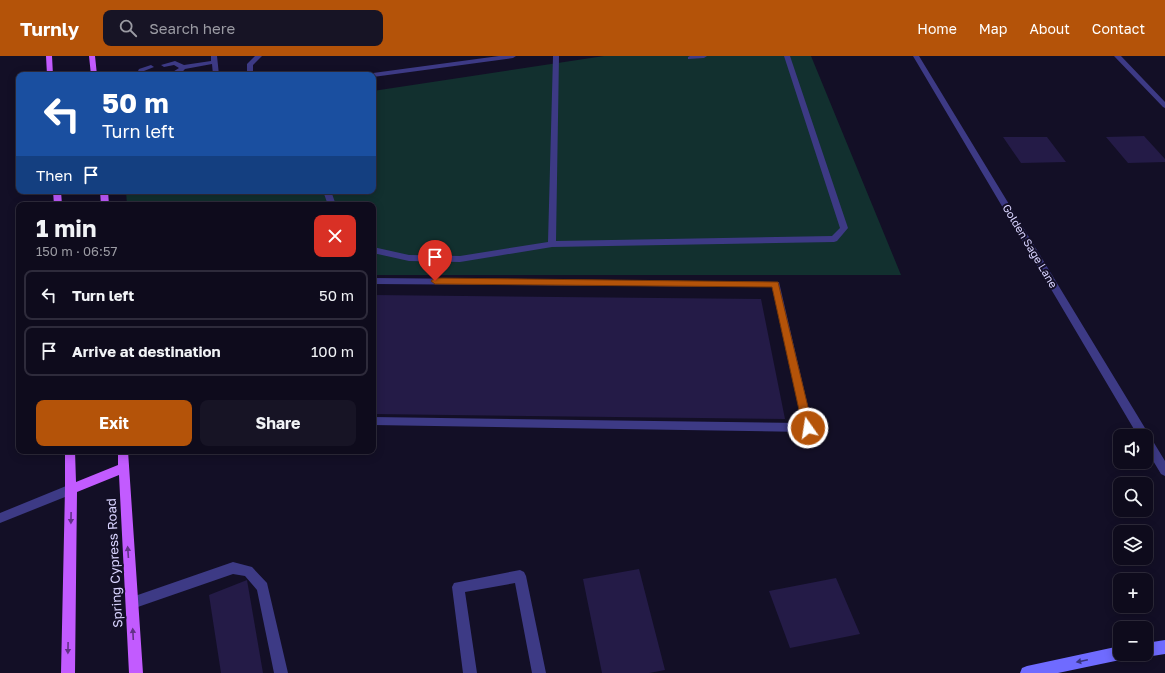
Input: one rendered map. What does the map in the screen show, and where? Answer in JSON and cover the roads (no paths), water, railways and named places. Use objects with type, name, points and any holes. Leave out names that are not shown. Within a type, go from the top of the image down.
[{"type":"main road","points":[[49,56],[50,72]]},
{"type":"main road","points":[[92,56],[94,72]]},
{"type":"main road","points":[[68,673],[71,489],[70,454]]},
{"type":"main road","name":"Spring Cypress Road","points":[[122,454],[136,673]]},
{"type":"main road","points":[[71,489],[123,468]]},
{"type":"main road","points":[[1153,649],[1165,647]]},
{"type":"main road","points":[[1028,673],[1113,655]]},
{"type":"street","points":[[250,72],[250,64],[259,56]]},
{"type":"street","points":[[376,75],[513,56]]},
{"type":"street","points":[[552,244],[556,56]]},
{"type":"street","points":[[690,58],[704,56]]},
{"type":"street","points":[[376,251],[409,258],[460,259],[552,244],[834,239],[844,228],[786,56]]},
{"type":"street","name":"Golden Sage Lane","points":[[916,56],[1140,429]]},
{"type":"street","points":[[1117,56],[1165,106]]},
{"type":"street","points":[[179,72],[183,67],[214,59],[216,72]]},
{"type":"street","points":[[164,65],[175,63],[183,67]]},
{"type":"street","points":[[140,72],[141,70],[151,67]]},
{"type":"street","points":[[376,281],[776,284],[808,428],[376,421]]},
{"type":"street","points":[[1153,451],[1165,471]]},
{"type":"street","points":[[0,518],[71,489]]},
{"type":"street","points":[[132,603],[233,568],[248,571],[263,587],[281,673]]},
{"type":"street","points":[[470,673],[458,587],[520,576],[539,673]]}]
